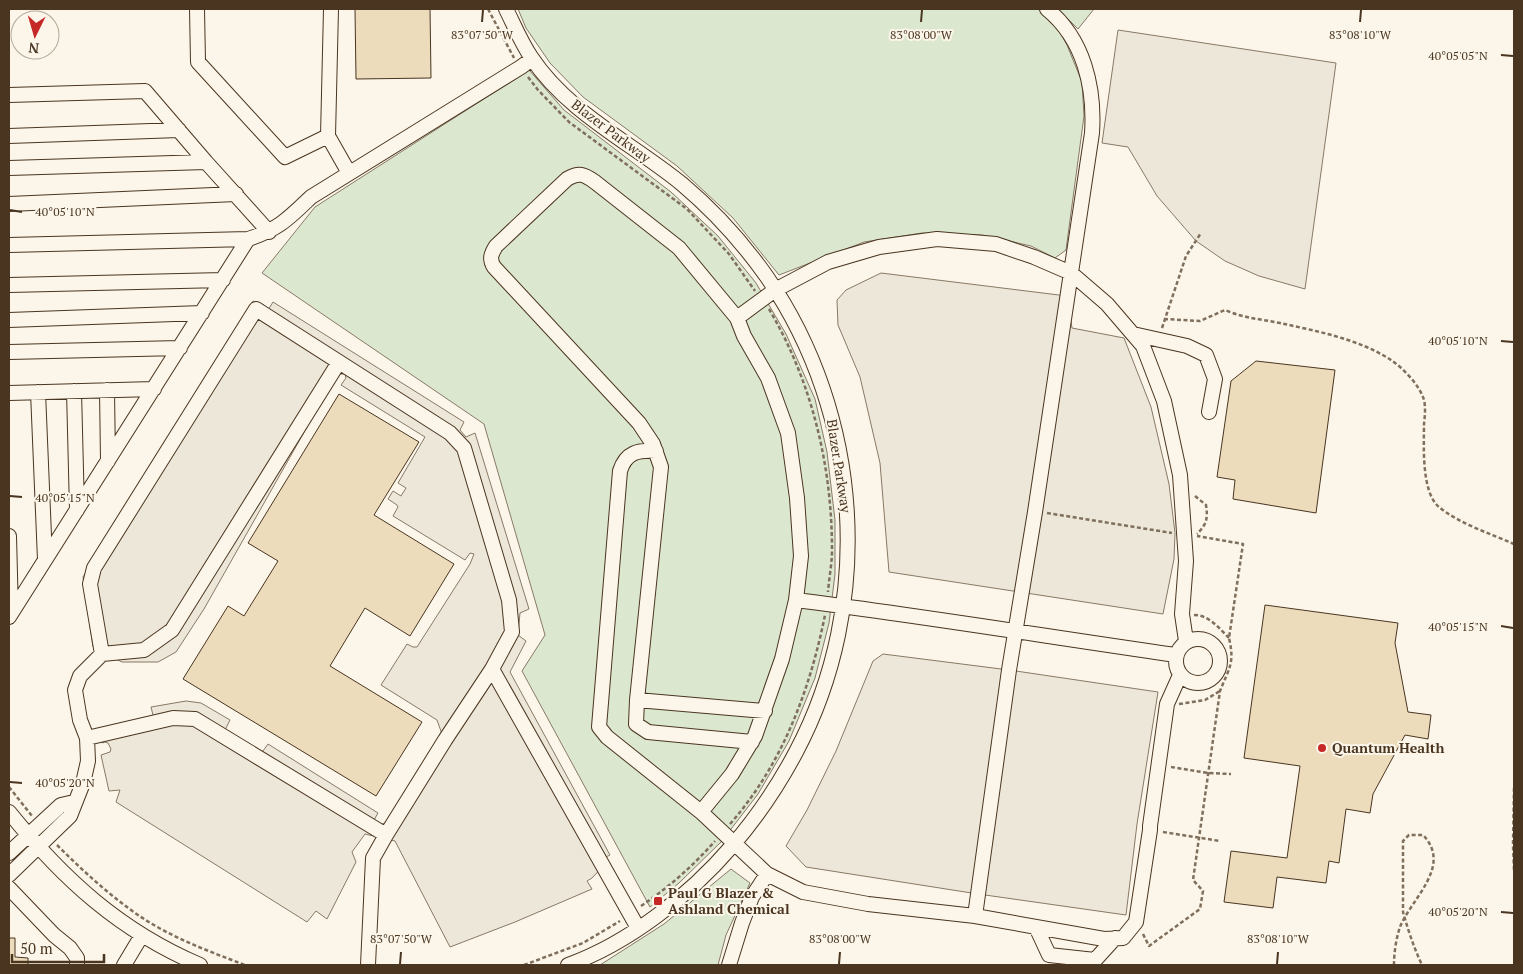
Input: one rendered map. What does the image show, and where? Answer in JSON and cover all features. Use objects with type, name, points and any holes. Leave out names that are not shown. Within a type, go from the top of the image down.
[{"type":"street","points":[[196,9],[198,62],[284,157],[328,136]]},
{"type":"street","points":[[331,9],[328,136],[349,173]]},
{"type":"street","name":"Blazer Parkway","points":[[506,9],[518,34],[526,63],[579,108],[681,184],[703,203],[735,235],[775,290],[798,330],[823,387],[837,439],[846,490],[848,520],[843,606],[836,646],[829,671],[801,742],[769,798],[735,843],[698,882],[664,910],[638,928],[611,944],[568,965]]},
{"type":"street","points":[[975,916],[1008,677],[1092,133],[1093,113],[1086,68],[1066,28],[1047,9]]},
{"type":"street","points":[[9,245],[248,239],[269,232],[288,219],[311,197],[526,63]]},
{"type":"street","points":[[9,96],[145,91],[269,232]]},
{"type":"street","points":[[9,136],[179,130]]},
{"type":"street","points":[[9,168],[206,162]]},
{"type":"street","points":[[701,812],[732,774],[752,742],[765,711],[782,659],[796,600],[801,556],[797,498],[788,433],[768,378],[736,318],[678,248],[595,182],[583,175],[576,174],[567,179],[496,246],[491,254],[491,262],[639,423],[656,451],[661,467],[636,724],[648,732],[752,742]]},
{"type":"street","points":[[9,204],[236,194]]},
{"type":"street","points":[[10,615],[248,239]]},
{"type":"street","points":[[736,318],[775,290],[828,262],[879,247],[937,239],[996,244],[1034,257],[1071,274],[1108,304],[1143,346],[1164,401],[1180,475],[1186,561],[1182,614],[1186,641]]},
{"type":"street","points":[[9,285],[223,280]]},
{"type":"street","points":[[102,654],[90,584],[94,568],[256,310],[450,433],[464,448],[509,600],[512,632],[492,669],[445,740],[373,858],[368,965]]},
{"type":"street","points":[[9,320],[202,313]]},
{"type":"street","points":[[1133,334],[1187,346],[1206,354],[1215,379],[1208,412]]},
{"type":"street","points":[[9,352],[180,348]]},
{"type":"street","points":[[9,876],[70,816],[83,783],[88,761],[87,738],[80,720],[75,690],[80,676],[102,654],[144,650],[172,630],[339,362]]},
{"type":"street","points":[[9,383],[9,393],[154,389]]},
{"type":"street","points":[[107,390],[108,461]]},
{"type":"street","points":[[74,391],[77,510]]},
{"type":"street","points":[[38,392],[45,560]]},
{"type":"street","points":[[656,451],[642,451],[630,455],[623,460],[620,471],[599,727],[606,737],[701,812],[767,874],[803,892],[868,904],[975,916],[1104,939],[1123,938],[1136,922],[1167,704],[1180,674]]},
{"type":"street","points":[[9,536],[10,615]]},
{"type":"street","points":[[796,600],[1176,656]]},
{"type":"street","points":[[1200,638],[1213,644],[1220,656],[1220,663],[1214,676],[1201,683],[1193,683],[1186,680],[1180,674],[1176,668],[1176,656],[1186,641],[1200,638]]},
{"type":"street","points":[[492,669],[638,928]]},
{"type":"street","points":[[637,700],[765,711]]},
{"type":"street","points":[[87,738],[173,718],[195,720],[386,835]]},
{"type":"street","points":[[9,853],[61,805],[74,802]]},
{"type":"street","points":[[9,812],[38,848],[78,888],[142,935],[200,965]]},
{"type":"street","points":[[729,965],[752,897],[767,874]]},
{"type":"street","points":[[9,888],[54,935],[70,948],[77,958],[77,965]]},
{"type":"street","points":[[1036,927],[1049,955],[1095,960],[1114,938]]},
{"type":"street","points":[[124,965],[142,935]]},
{"type":"path","points":[[488,9],[509,50],[526,63],[538,90],[569,122],[687,209],[730,254],[770,311],[794,358],[818,426],[827,473],[832,551],[825,616],[812,672],[798,713],[769,771],[736,817],[700,858],[658,895],[583,943],[524,965]]},
{"type":"path","points":[[1160,340],[1164,319],[1186,256],[1201,233]]},
{"type":"path","points":[[1164,319],[1200,321],[1225,310],[1240,317],[1280,323],[1337,338],[1367,348],[1392,361],[1412,381],[1424,398],[1424,455],[1426,479],[1432,498],[1438,507],[1466,523],[1514,544]]},
{"type":"path","points":[[1190,494],[1206,505],[1208,517],[1204,526],[1196,535]]},
{"type":"path","points":[[1182,614],[1201,615],[1215,623],[1228,638]]},
{"type":"path","points":[[1167,704],[1190,704],[1205,700],[1220,691]]},
{"type":"path","points":[[1158,764],[1208,773],[1231,774]]},
{"type":"path","points":[[9,787],[39,824]]},
{"type":"path","points":[[1514,788],[1514,870]]},
{"type":"path","points":[[1150,830],[1220,842]]},
{"type":"path","points":[[1394,965],[1394,951],[1400,926],[1405,918],[1428,880],[1433,867],[1430,841],[1423,835],[1409,835],[1403,841],[1403,912],[1405,918],[1414,949],[1422,965]]},
{"type":"path","points":[[50,837],[91,879],[138,915],[192,945],[245,965]]},
{"type":"green space","points":[[518,9],[1038,9],[1057,27],[1067,45],[1082,82],[1084,116],[1066,250],[1055,258],[1031,246],[982,235],[922,233],[864,242],[779,275],[733,218],[677,166],[583,97],[550,63],[526,28]]},
{"type":"green space","points":[[1058,9],[1094,9],[1078,29]]},
{"type":"green space","points":[[529,70],[564,110],[671,192],[718,236],[756,283],[786,334],[815,399],[827,452],[835,520],[835,574],[829,623],[815,678],[789,741],[758,794],[721,842],[679,883],[650,907],[522,671],[545,635],[484,424],[262,273],[315,207]]},
{"type":"green space","points":[[731,869],[750,883],[726,935],[718,965],[600,965],[664,924]]},
{"type":"shaded area","points":[[1118,30],[1336,63],[1305,289],[1259,276],[1225,261],[1196,241],[1157,196],[1128,147],[1102,143]]},
{"type":"shaded area","points":[[881,273],[1067,296],[1072,328],[1124,338],[1151,407],[1169,484],[1175,533],[1174,559],[1163,614],[889,572],[880,463],[860,377],[838,325],[837,300],[846,290]]},
{"type":"shaded area","points":[[253,301],[264,305],[264,309],[268,310],[273,302],[464,422],[460,430],[466,437],[475,433],[529,609],[520,613],[518,635],[526,641],[510,672],[610,855],[604,858],[605,864],[587,881],[592,889],[450,947],[395,841],[365,834],[352,852],[356,862],[327,919],[316,911],[307,922],[116,802],[120,790],[109,791],[101,755],[110,752],[111,749],[108,743],[102,743],[100,730],[152,718],[151,707],[186,701],[201,703],[230,720],[225,730],[259,752],[263,751],[268,744],[378,813],[373,822],[380,825],[387,822],[442,734],[437,720],[381,685],[407,644],[417,647],[470,564],[474,554],[470,553],[465,560],[393,516],[398,507],[388,499],[393,491],[401,496],[406,488],[398,483],[425,437],[341,385],[346,378],[345,374],[339,374],[328,390],[204,609],[176,652],[158,662],[122,662],[93,647],[83,577]]},
{"type":"shaded area","points":[[883,654],[1158,692],[1137,824],[1126,915],[806,867],[786,846],[807,810],[836,751],[873,661]]},
{"type":"building","points":[[355,9],[430,9],[431,78],[356,79]]},
{"type":"building","points":[[1256,361],[1335,370],[1316,513],[1233,499],[1235,480],[1217,477],[1231,381]]},
{"type":"building","points":[[339,394],[419,442],[374,515],[454,564],[410,636],[365,608],[330,666],[422,722],[376,796],[183,679],[228,606],[244,616],[278,561],[248,543]]},
{"type":"building","name":"Quantum Health","points":[[1265,605],[1398,623],[1395,643],[1408,712],[1431,715],[1428,739],[1405,735],[1373,794],[1370,813],[1346,809],[1339,863],[1329,861],[1326,883],[1277,877],[1273,908],[1224,902],[1231,851],[1287,858],[1300,766],[1244,758]]},
{"type":"building","points":[[9,938],[15,938],[15,957],[28,958],[28,965],[9,965]]},
{"type":"place","name":"Quantum Health","points":[[1322,748]]},
{"type":"place","name":"Paul G Blazer & Ashland Chemical","points":[[658,901]]}]
